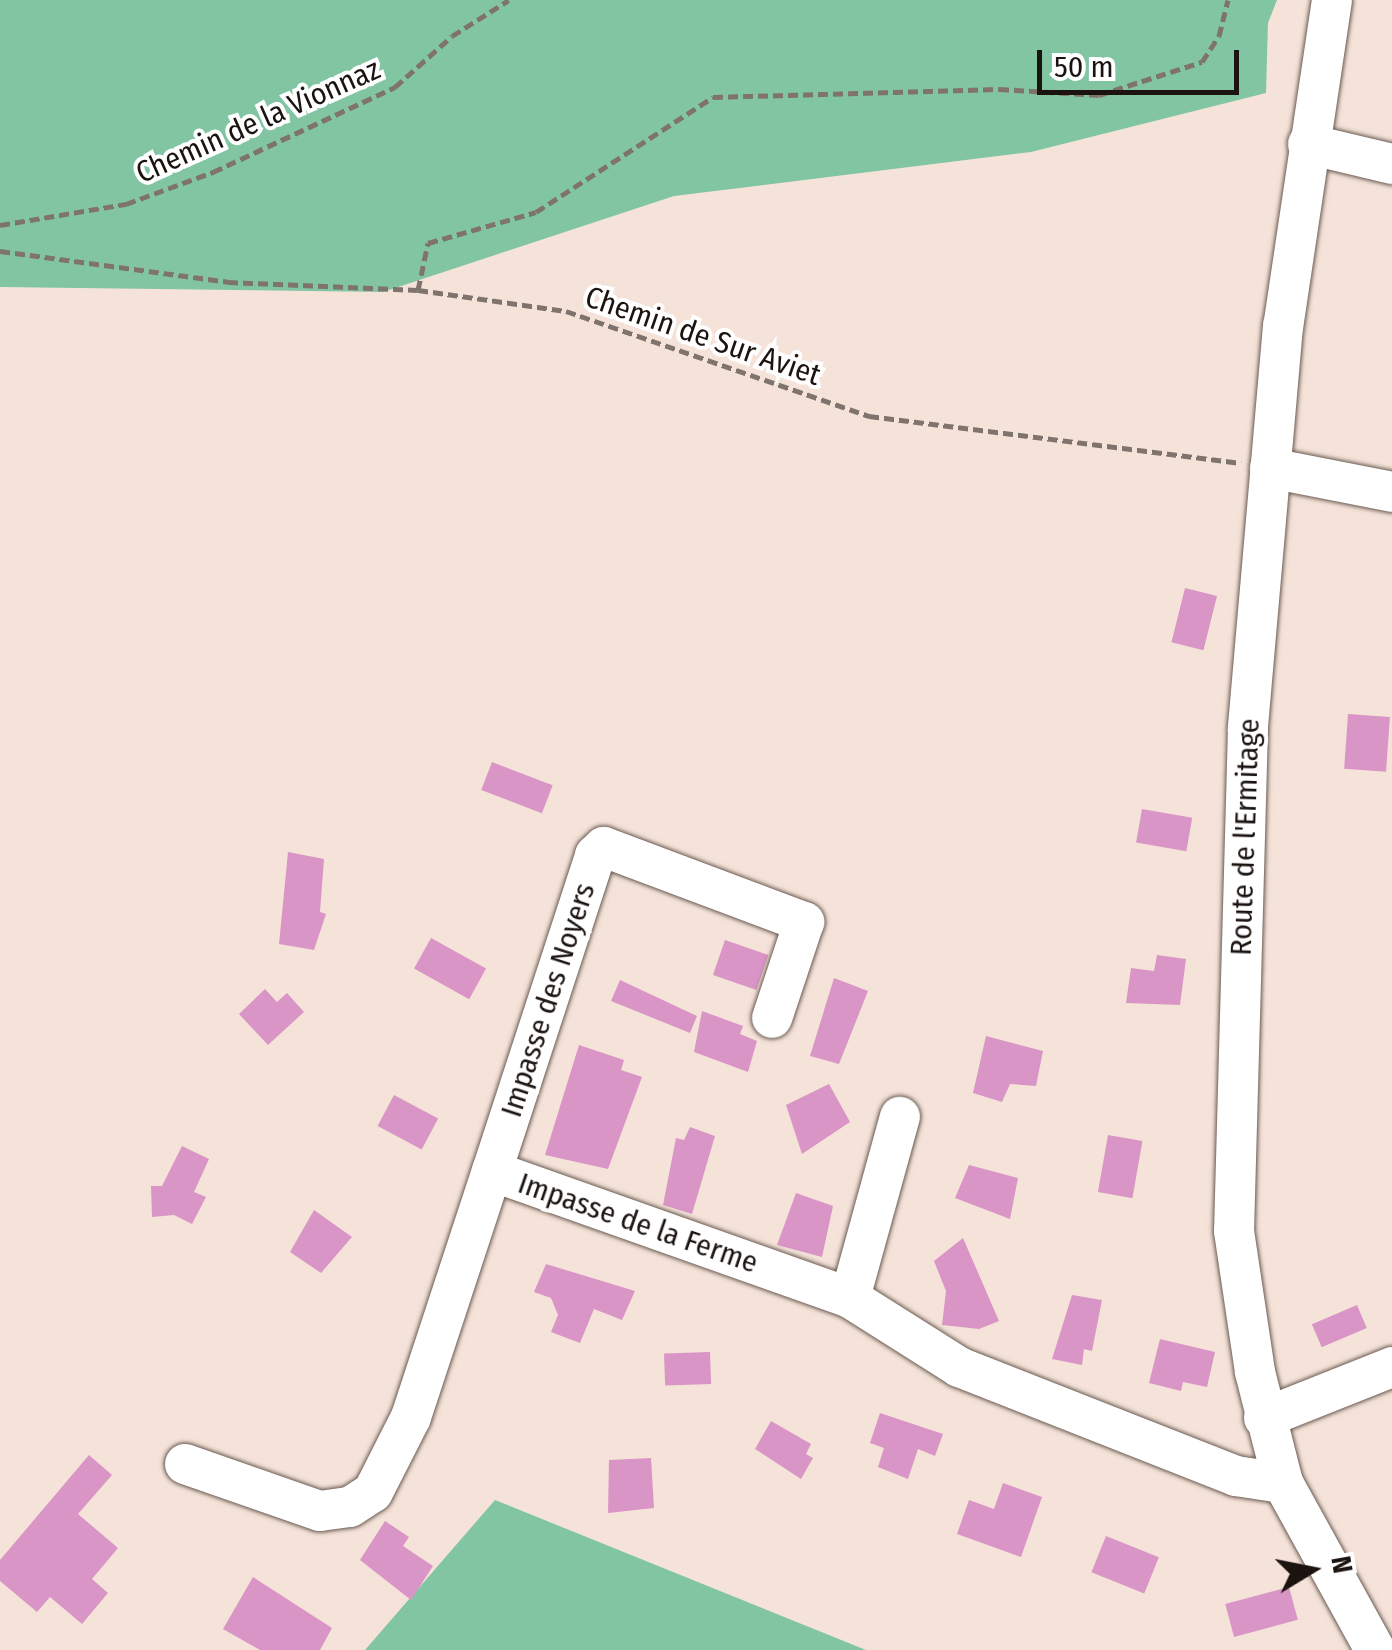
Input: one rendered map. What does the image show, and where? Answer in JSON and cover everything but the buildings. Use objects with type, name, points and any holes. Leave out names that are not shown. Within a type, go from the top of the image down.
[{"type":"street","name":"Route de l'Ermitage","points":[[1332,0],[1309,136],[1270,468],[1244,800],[1234,1205],[1240,1292],[1264,1418],[1283,1483],[1376,1650]]},
{"type":"street","points":[[1309,136],[1392,146]]},
{"type":"street","points":[[1309,136],[1392,164]]},
{"type":"street","points":[[1270,468],[1392,492]]},
{"type":"street","name":"Impasse des Noyers","points":[[492,1172],[595,855],[604,847],[804,922],[772,1018]]},
{"type":"street","points":[[850,1298],[900,1116]]},
{"type":"street","name":"Impasse de la Ferme","points":[[185,1464],[320,1511],[350,1507],[373,1492],[411,1418],[492,1172],[850,1298],[959,1367],[1236,1476],[1283,1483]]},
{"type":"street","points":[[1264,1418],[1392,1367]]},
{"type":"path","name":"Chemin de la Vionnaz","points":[[0,225],[126,204],[213,172],[395,87],[452,36],[509,0]]},
{"type":"path","points":[[418,290],[428,244],[536,212],[713,97],[999,89],[1099,95],[1202,62],[1219,36],[1228,0]]},
{"type":"path","name":"Chemin de Sur Aviet","points":[[0,250],[228,282],[418,290],[604,320],[868,416],[981,436],[1158,448],[1270,468]]},
{"type":"green space","points":[[0,0],[1277,0],[1268,23],[1266,93],[1031,152],[674,196],[383,292],[0,287]]},
{"type":"green space","points":[[495,1500],[866,1650],[365,1650]]}]
